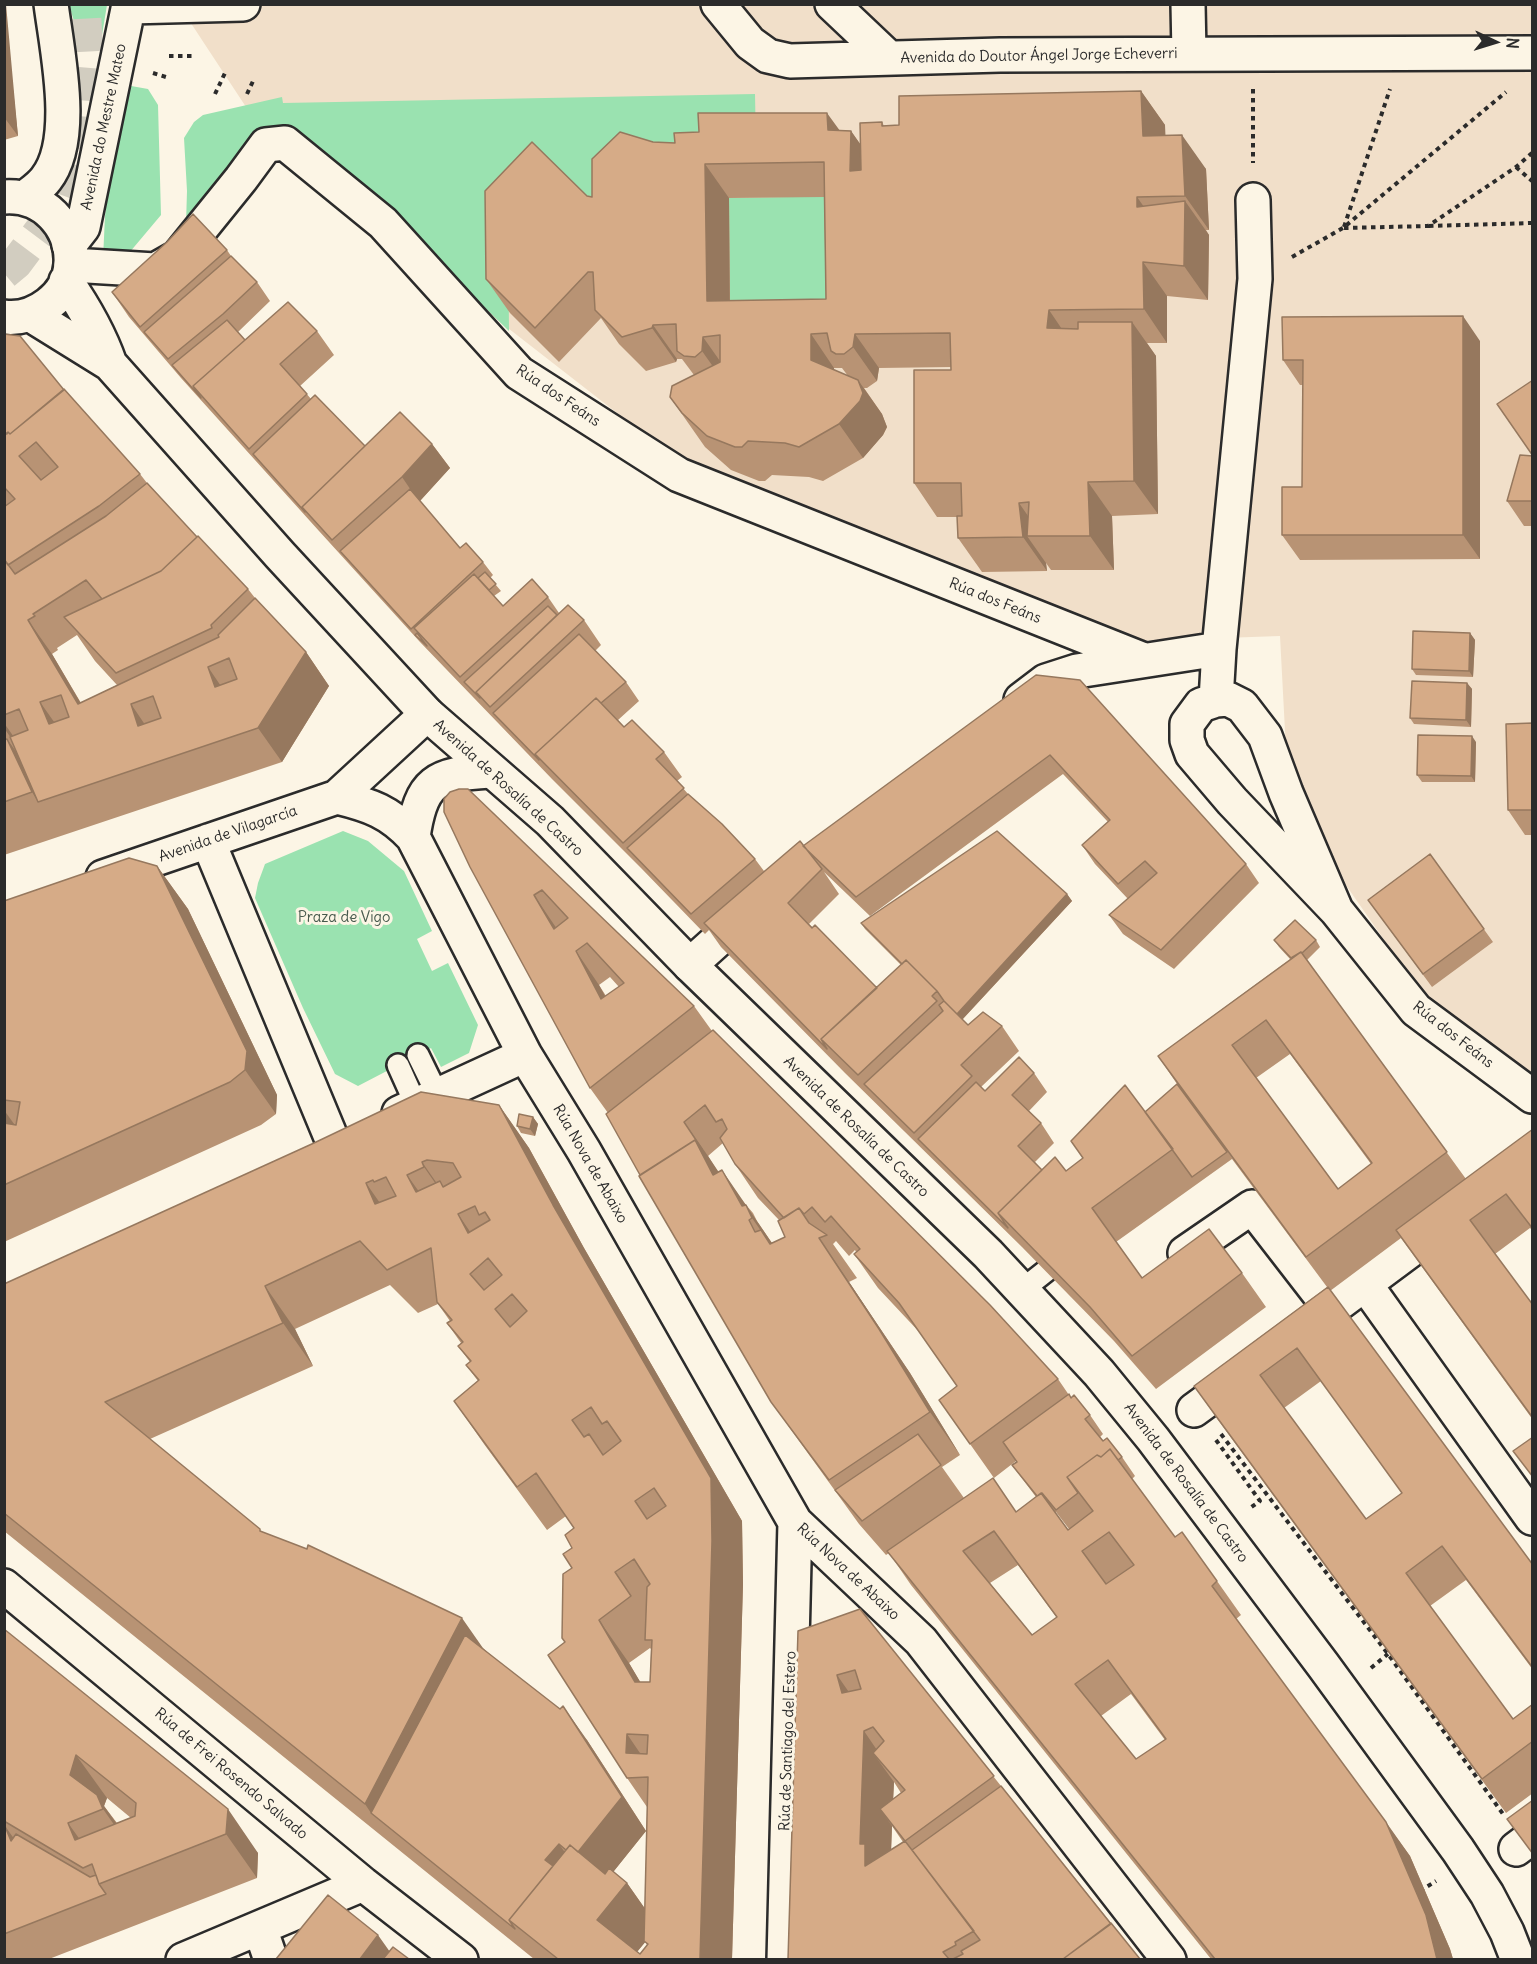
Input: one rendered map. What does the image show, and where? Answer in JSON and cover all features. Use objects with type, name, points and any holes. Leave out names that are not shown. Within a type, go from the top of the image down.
[{"type":"street","points":[[11,197],[47,178],[60,149],[63,122],[51,4]]},
{"type":"street","points":[[130,6],[243,4]]},
{"type":"street","name":"Avenida do Doutor Ángel Jorge Echeverri","points":[[718,4],[750,44],[768,56],[790,61],[1189,54],[1533,53]]},
{"type":"street","name":"Avenida do Doutor Ángel Jorge Echeverri","points":[[832,4],[889,58]]},
{"type":"street","name":"Avenida do Doutor Ángel Jorge Echeverri","points":[[1188,4],[1189,54]]},
{"type":"street","name":"Avenida do Mestre Mateo","points":[[18,316],[51,302],[83,227],[130,6]]},
{"type":"street","name":"Rúa dos Feáns","points":[[68,264],[155,270],[178,257],[266,145],[285,143],[383,223],[519,373],[679,475],[1144,660]]},
{"type":"street","name":"Avenida de Rosalía de Castro","points":[[11,197],[46,208],[62,225],[76,296],[103,344],[110,364]]},
{"type":"street","points":[[1216,700],[1255,279],[1253,200]]},
{"type":"street","name":"Avenida de Rosalía de Castro","points":[[18,316],[110,364],[280,555],[427,714],[550,821],[690,965],[1034,1281],[1099,1373],[1132,1412],[1323,1665],[1458,1850],[1487,1894],[1518,1959]]},
{"type":"street","points":[[999,716],[1046,681],[1077,671],[1219,649]]},
{"type":"street","name":"Rúa dos Feáns","points":[[1336,910],[1286,793],[1265,736],[1242,706],[1228,699],[1201,705],[1187,724],[1187,740],[1192,754],[1232,801],[1336,910],[1416,1010],[1533,1096]]},
{"type":"street","name":"Avenida de Vilagarcía","points":[[72,888],[337,797],[427,714]]},
{"type":"street","points":[[413,837],[417,812],[426,790],[445,776],[490,771]]},
{"type":"street","points":[[208,841],[322,1147],[525,1055],[413,837],[400,823],[380,810],[360,802],[337,797]]},
{"type":"street","points":[[690,965],[770,894]]},
{"type":"street","name":"Rúa Nova de Abaixo","points":[[525,1055],[599,1177],[795,1522],[921,1641],[1169,1959]]},
{"type":"street","points":[[1185,1253],[1252,1207],[1331,1309]]},
{"type":"street","points":[[1197,1408],[1467,1208]]},
{"type":"street","points":[[1365,1284],[1533,1518]]},
{"type":"street","name":"Rúa de Santiago del Estero","points":[[784,1959],[795,1522]]},
{"type":"street","name":"Rúa de Frei Rosendo Salvado","points":[[4,1586],[363,1884],[461,1959]]},
{"type":"street","points":[[183,1959],[363,1884]]},
{"type":"street","points":[[260,1928],[271,1959]]},
{"type":"lane","points":[[418,1055],[427,1100]]},
{"type":"lane","points":[[398,1065],[427,1100]]},
{"type":"path","points":[[169,56],[192,56]]},
{"type":"path","points":[[215,94],[225,73]]},
{"type":"path","points":[[247,94],[254,79]]},
{"type":"path","points":[[1343,228],[1393,79]]},
{"type":"path","points":[[1253,80],[1253,200]]},
{"type":"path","points":[[1255,279],[1343,228],[1513,86]]},
{"type":"path","points":[[1428,226],[1533,153]]},
{"type":"path","points":[[1516,167],[1533,182]]},
{"type":"path","points":[[1343,228],[1533,223]]},
{"type":"path","points":[[1197,1408],[1389,1654],[1524,1843]]},
{"type":"path","points":[[1370,1669],[1389,1654]]},
{"type":"path","points":[[1418,1892],[1438,1880]]},
{"type":"shaded area","points":[[179,5],[1532,5],[1532,1081],[1426,1000],[1327,858],[1286,750],[1280,636],[1110,642],[680,462],[269,142]]},
{"type":"green space","points":[[69,5],[107,5],[102,35],[78,34]]},
{"type":"green space","points":[[120,84],[148,89],[158,105],[161,215],[124,259],[103,259],[105,216]]},
{"type":"green space","points":[[755,94],[756,147],[722,166],[616,193],[508,225],[509,331],[383,209],[289,132],[267,128],[239,170],[186,224],[184,138],[194,122],[203,115],[282,97],[283,103]]},
{"type":"green space","points":[[848,196],[849,333],[730,335],[729,198]]},
{"type":"green space","name":"Praza de Vigo","points":[[343,831],[368,841],[404,871],[432,931],[417,939],[432,971],[448,963],[478,1025],[469,1053],[441,1067],[431,1048],[358,1086],[335,1074],[303,1008],[255,898],[265,864]]},
{"type":"building","points":[[1141,91],[1143,136],[1182,135],[1185,196],[1137,197],[1137,207],[1185,201],[1184,266],[1143,262],[1144,309],[1049,310],[1047,328],[1078,329],[1078,322],[1132,322],[1134,481],[1088,482],[1090,536],[1027,536],[1029,502],[1019,503],[1023,537],[958,538],[957,516],[962,516],[961,483],[914,483],[914,370],[951,370],[950,333],[855,334],[853,347],[844,354],[831,351],[827,333],[811,334],[811,360],[858,380],[863,393],[860,401],[839,424],[799,447],[785,443],[748,441],[742,447],[735,447],[707,436],[682,413],[670,397],[672,386],[720,362],[720,335],[703,337],[702,351],[695,357],[684,356],[677,351],[676,324],[653,325],[652,328],[622,337],[595,310],[593,272],[588,272],[535,328],[486,279],[485,191],[532,142],[587,196],[592,197],[592,159],[620,132],[653,142],[675,143],[674,133],[699,132],[698,113],[827,113],[828,130],[851,131],[850,171],[861,170],[860,123],[882,122],[882,126],[899,125],[899,96]],"holes":[[[824,162],[826,299],[707,301],[705,164]]]},
{"type":"building","points":[[193,214],[227,250],[140,327],[112,292],[167,242]]},
{"type":"building","points":[[231,256],[257,282],[223,314],[168,359],[144,332]]},
{"type":"building","points":[[288,302],[317,331],[280,364],[307,394],[249,449],[193,386]]},
{"type":"building","points":[[1463,316],[1463,535],[1282,535],[1282,487],[1302,487],[1303,360],[1283,360],[1282,317]]},
{"type":"building","points":[[227,320],[245,340],[193,386],[201,398],[172,365]]},
{"type":"building","points":[[4,334],[20,336],[64,390],[10,434],[4,431]]},
{"type":"building","points":[[1533,380],[1533,456],[1497,404]]},
{"type":"building","points":[[64,389],[140,474],[99,506],[8,565],[4,559],[4,507],[15,499],[4,487],[4,436],[8,432],[10,434]],"holes":[[[36,442],[58,467],[41,480],[19,456]]]},
{"type":"building","points":[[315,395],[365,446],[302,507],[305,512],[253,454]]},
{"type":"building","points":[[400,412],[432,444],[402,477],[332,540],[302,507]]},
{"type":"building","points":[[1520,455],[1533,456],[1533,501],[1507,501]]},
{"type":"building","points":[[147,483],[197,537],[161,571],[102,599],[86,580],[33,614],[35,616],[28,620],[78,704],[219,637],[218,635],[255,598],[306,652],[258,728],[38,802],[10,737],[28,730],[19,709],[4,715],[4,559],[15,574],[106,516]],"holes":[[[229,658],[237,679],[215,687],[208,667]],[[61,695],[69,717],[49,724],[40,702]],[[153,696],[161,718],[138,726],[131,704]]]},
{"type":"building","points":[[410,489],[460,548],[466,543],[483,562],[411,629],[340,551]]},
{"type":"building","points":[[198,536],[248,589],[211,625],[212,628],[116,673],[64,617],[161,571]]},
{"type":"building","points":[[485,572],[496,584],[489,590],[478,578]]},
{"type":"building","points":[[474,574],[503,606],[532,579],[548,597],[460,677],[414,628]]},
{"type":"building","points":[[568,605],[584,620],[490,707],[476,692]]},
{"type":"building","points":[[548,606],[557,615],[476,692],[480,698],[464,682]]},
{"type":"building","points":[[1413,631],[1470,633],[1469,671],[1412,669]]},
{"type":"building","points":[[417,633],[427,646],[415,635]]},
{"type":"building","points":[[579,634],[626,682],[601,703],[596,698],[535,754],[539,760],[493,713]]},
{"type":"building","points":[[1036,675],[1080,680],[1246,864],[1161,950],[1109,915],[1157,873],[1145,861],[1118,884],[1082,845],[1110,820],[1050,755],[856,897],[803,846]]},
{"type":"building","points":[[1412,681],[1467,683],[1466,720],[1410,718]]},
{"type":"building","points":[[596,698],[624,727],[632,720],[664,752],[656,759],[684,788],[623,843],[535,754]]},
{"type":"building","points":[[1533,723],[1533,810],[1508,810],[1506,724]]},
{"type":"building","points":[[1418,735],[1472,736],[1471,776],[1417,775]]},
{"type":"building","points":[[7,739],[32,792],[4,802],[4,740]]},
{"type":"building","points":[[468,789],[694,1006],[590,1088],[470,867],[444,812],[444,799],[450,792]],"holes":[[[542,890],[568,918],[554,929],[534,895]],[[587,943],[624,983],[601,999],[576,951]]]},
{"type":"building","points":[[688,794],[722,824],[755,859],[691,914],[627,848]]},
{"type":"building","points":[[997,831],[1067,894],[957,1014],[906,960],[902,964],[861,923]]},
{"type":"building","points":[[800,841],[822,869],[788,903],[812,928],[815,925],[877,988],[821,1039],[827,1049],[704,923]]},
{"type":"building","points":[[1430,854],[1484,929],[1423,974],[1368,900]]},
{"type":"building","points":[[129,858],[157,866],[247,1051],[245,1070],[230,1082],[4,1185],[4,1123],[16,1125],[20,1102],[4,1100],[4,901]]},
{"type":"building","points":[[1295,920],[1316,940],[1302,953],[1291,958],[1274,940]]},
{"type":"building","points":[[1301,952],[1447,1152],[1306,1257],[1158,1056]],"holes":[[[1266,1020],[1372,1163],[1338,1189],[1232,1045]]]},
{"type":"building","points":[[906,960],[937,991],[932,996],[937,1001],[858,1075],[821,1039]]},
{"type":"building","points":[[944,1001],[968,1025],[983,1012],[1002,1026],[961,1065],[972,1076],[914,1133],[864,1084],[943,1011],[939,1005]]},
{"type":"building","points":[[713,1030],[990,1305],[1058,1379],[970,1444],[939,1400],[957,1386],[899,1303],[854,1254],[860,1249],[831,1216],[825,1222],[812,1207],[804,1214],[799,1208],[784,1218],[735,1164],[720,1138],[727,1129],[722,1119],[716,1122],[705,1105],[684,1122],[702,1149],[695,1140],[640,1175],[606,1114]]},
{"type":"building","points":[[1019,1057],[1034,1073],[1012,1095],[1041,1123],[1018,1146],[1042,1170],[998,1213],[1008,1228],[918,1139],[976,1082],[985,1091]]},
{"type":"building","points":[[1177,1084],[1227,1152],[1192,1177],[1145,1112]]},
{"type":"building","points":[[1125,1085],[1173,1149],[1092,1208],[1142,1278],[1209,1229],[1242,1273],[1132,1356],[1090,1307],[998,1213],[1055,1157],[1066,1171],[1083,1158],[1071,1141]]},
{"type":"building","points":[[421,1092],[499,1105],[553,1205],[711,1478],[712,1541],[700,1959],[558,1959],[509,1920],[570,1845],[605,1874],[609,1868],[627,1883],[597,1920],[640,1954],[648,1944],[644,1941],[648,1777],[627,1778],[548,1655],[565,1642],[562,1638],[563,1574],[572,1568],[563,1554],[572,1548],[565,1535],[574,1528],[536,1473],[517,1487],[454,1401],[479,1380],[466,1365],[471,1361],[458,1346],[463,1342],[447,1323],[452,1320],[437,1302],[431,1248],[387,1270],[360,1241],[265,1286],[283,1323],[105,1402],[260,1531],[307,1549],[308,1545],[462,1618],[365,1804],[4,1513],[4,1284]],"holes":[[[427,1160],[453,1163],[461,1177],[443,1187],[440,1181],[416,1192],[407,1175],[424,1167],[422,1162]],[[386,1177],[396,1196],[375,1204],[366,1183],[373,1180],[374,1182]],[[475,1206],[479,1215],[485,1212],[490,1220],[468,1233],[458,1214]],[[488,1258],[502,1275],[484,1290],[470,1274]],[[512,1294],[527,1311],[510,1327],[495,1309]],[[591,1407],[602,1424],[607,1421],[621,1441],[603,1455],[589,1434],[584,1437],[572,1420]],[[654,1488],[666,1506],[647,1519],[635,1501]],[[634,1559],[650,1584],[647,1587],[645,1640],[652,1640],[650,1682],[635,1682],[599,1620],[631,1596],[615,1572]],[[627,1734],[648,1735],[647,1754],[626,1753]]]},
{"type":"building","points":[[519,1114],[533,1117],[530,1129],[517,1126]]},
{"type":"building","points":[[1533,1129],[1533,1229],[1506,1194],[1470,1220],[1533,1305],[1533,1418],[1396,1230]]},
{"type":"building","points":[[695,1140],[713,1175],[722,1170],[742,1206],[746,1205],[752,1218],[749,1220],[755,1232],[761,1230],[770,1244],[785,1237],[778,1221],[799,1208],[809,1223],[827,1235],[819,1238],[930,1412],[829,1480],[771,1402],[639,1176]]},
{"type":"building","points":[[1328,1287],[1533,1565],[1533,1668],[1442,1546],[1406,1573],[1513,1719],[1533,1704],[1533,1741],[1482,1779],[1194,1386]],"holes":[[[1297,1348],[1402,1493],[1366,1519],[1260,1375]]]},
{"type":"building","points":[[1069,1394],[1071,1398],[1074,1395],[1090,1415],[1085,1419],[1103,1441],[1107,1438],[1122,1457],[1118,1460],[1110,1449],[1101,1457],[1097,1455],[1067,1477],[1078,1493],[1056,1510],[1042,1493],[1037,1496],[1012,1465],[1017,1462],[1003,1442]]},
{"type":"building","points":[[918,1434],[941,1465],[862,1521],[835,1490]]},
{"type":"building","points":[[1533,1437],[1533,1477],[1513,1451]]},
{"type":"building","points":[[1110,1449],[1175,1537],[1182,1532],[1217,1581],[1212,1586],[1386,1822],[1426,1915],[1437,1959],[1215,1959],[887,1551],[993,1478],[1016,1512],[1041,1493],[1068,1530],[1093,1511],[1067,1477],[1097,1455],[1101,1457]],"holes":[[[994,1531],[1057,1617],[1032,1635],[963,1551]],[[1109,1532],[1134,1565],[1106,1584],[1082,1551]],[[1108,1660],[1166,1739],[1136,1759],[1075,1684]]]},
{"type":"building","points":[[860,1609],[994,1776],[905,1841],[974,1931],[943,1952],[949,1959],[788,1959],[798,1631]],"holes":[[[855,1670],[861,1689],[842,1693],[837,1675]],[[873,1727],[884,1741],[873,1753],[905,1790],[880,1809],[905,1841],[865,1866],[865,1844],[860,1844],[864,1731]]]},
{"type":"building","points":[[4,1629],[228,1809],[226,1834],[99,1884],[92,1864],[83,1868],[4,1821]],"holes":[[[76,1755],[136,1803],[135,1816],[75,1840],[68,1823],[103,1809],[97,1795],[70,1775]]]},
{"type":"building","points":[[465,1635],[560,1709],[563,1706],[622,1797],[578,1852],[570,1845],[566,1850],[559,1844],[545,1860],[553,1866],[509,1920],[515,1929],[371,1813]]},
{"type":"building","points":[[1001,1786],[1111,1924],[1063,1959],[953,1959],[963,1954],[961,1951],[980,1940],[912,1850]]},
{"type":"building","points":[[1533,1800],[1533,1854],[1507,1819]]},
{"type":"building","points":[[4,1824],[11,1841],[16,1834],[90,1877],[96,1875],[106,1894],[4,1934]]},
{"type":"building","points":[[328,1895],[378,1935],[360,1959],[276,1959]]},
{"type":"building","points":[[1111,1923],[1140,1959],[1063,1959]]},
{"type":"building","points":[[393,1947],[409,1959],[383,1959]]},
{"type":"tunnel","points":[[4,273],[16,263],[56,210],[80,145],[87,58],[84,4]]}]
